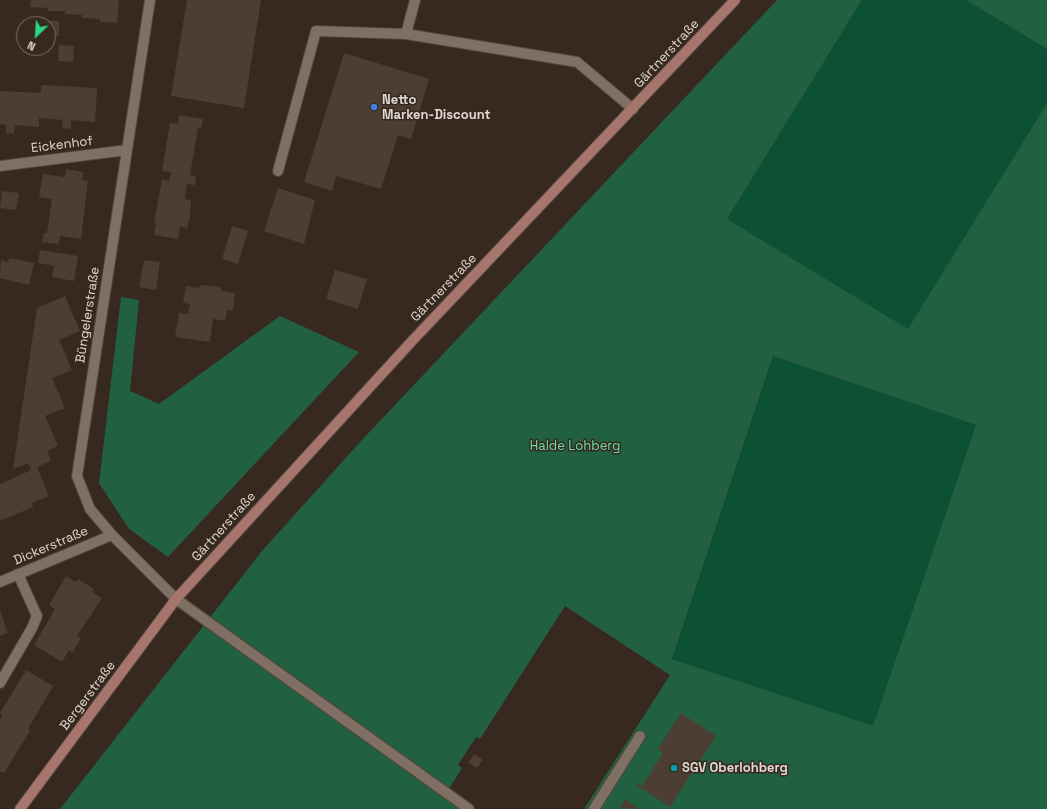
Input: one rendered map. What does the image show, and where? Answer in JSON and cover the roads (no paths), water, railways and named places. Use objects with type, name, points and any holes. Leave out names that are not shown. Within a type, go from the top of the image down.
[{"type":"main road","name":"Gärtnerstraße","points":[[176,599],[412,340],[735,0]]},
{"type":"main road","name":"Bergerstraße","points":[[20,809],[176,599]]},
{"type":"street","name":"Büngelerstraße","points":[[150,0],[77,476],[90,509],[112,535],[176,599],[469,809]]},
{"type":"street","points":[[406,34],[415,0]]},
{"type":"street","points":[[278,171],[316,32],[406,34],[577,62],[633,109]]},
{"type":"street","name":"Eickenhof","points":[[0,166],[127,150]]},
{"type":"street","name":"Dickerstraße","points":[[0,582],[112,535]]},
{"type":"street","points":[[0,683],[32,628],[37,616],[18,574]]},
{"type":"street","points":[[594,809],[640,736]]},
{"type":"place","name":"Netto Marken-Discount","points":[[374,107]]},
{"type":"place","name":"SGV Oberlohberg","points":[[674,768]]},
{"type":"park label","name":"Halde Lohberg","points":[[575,446]]}]
